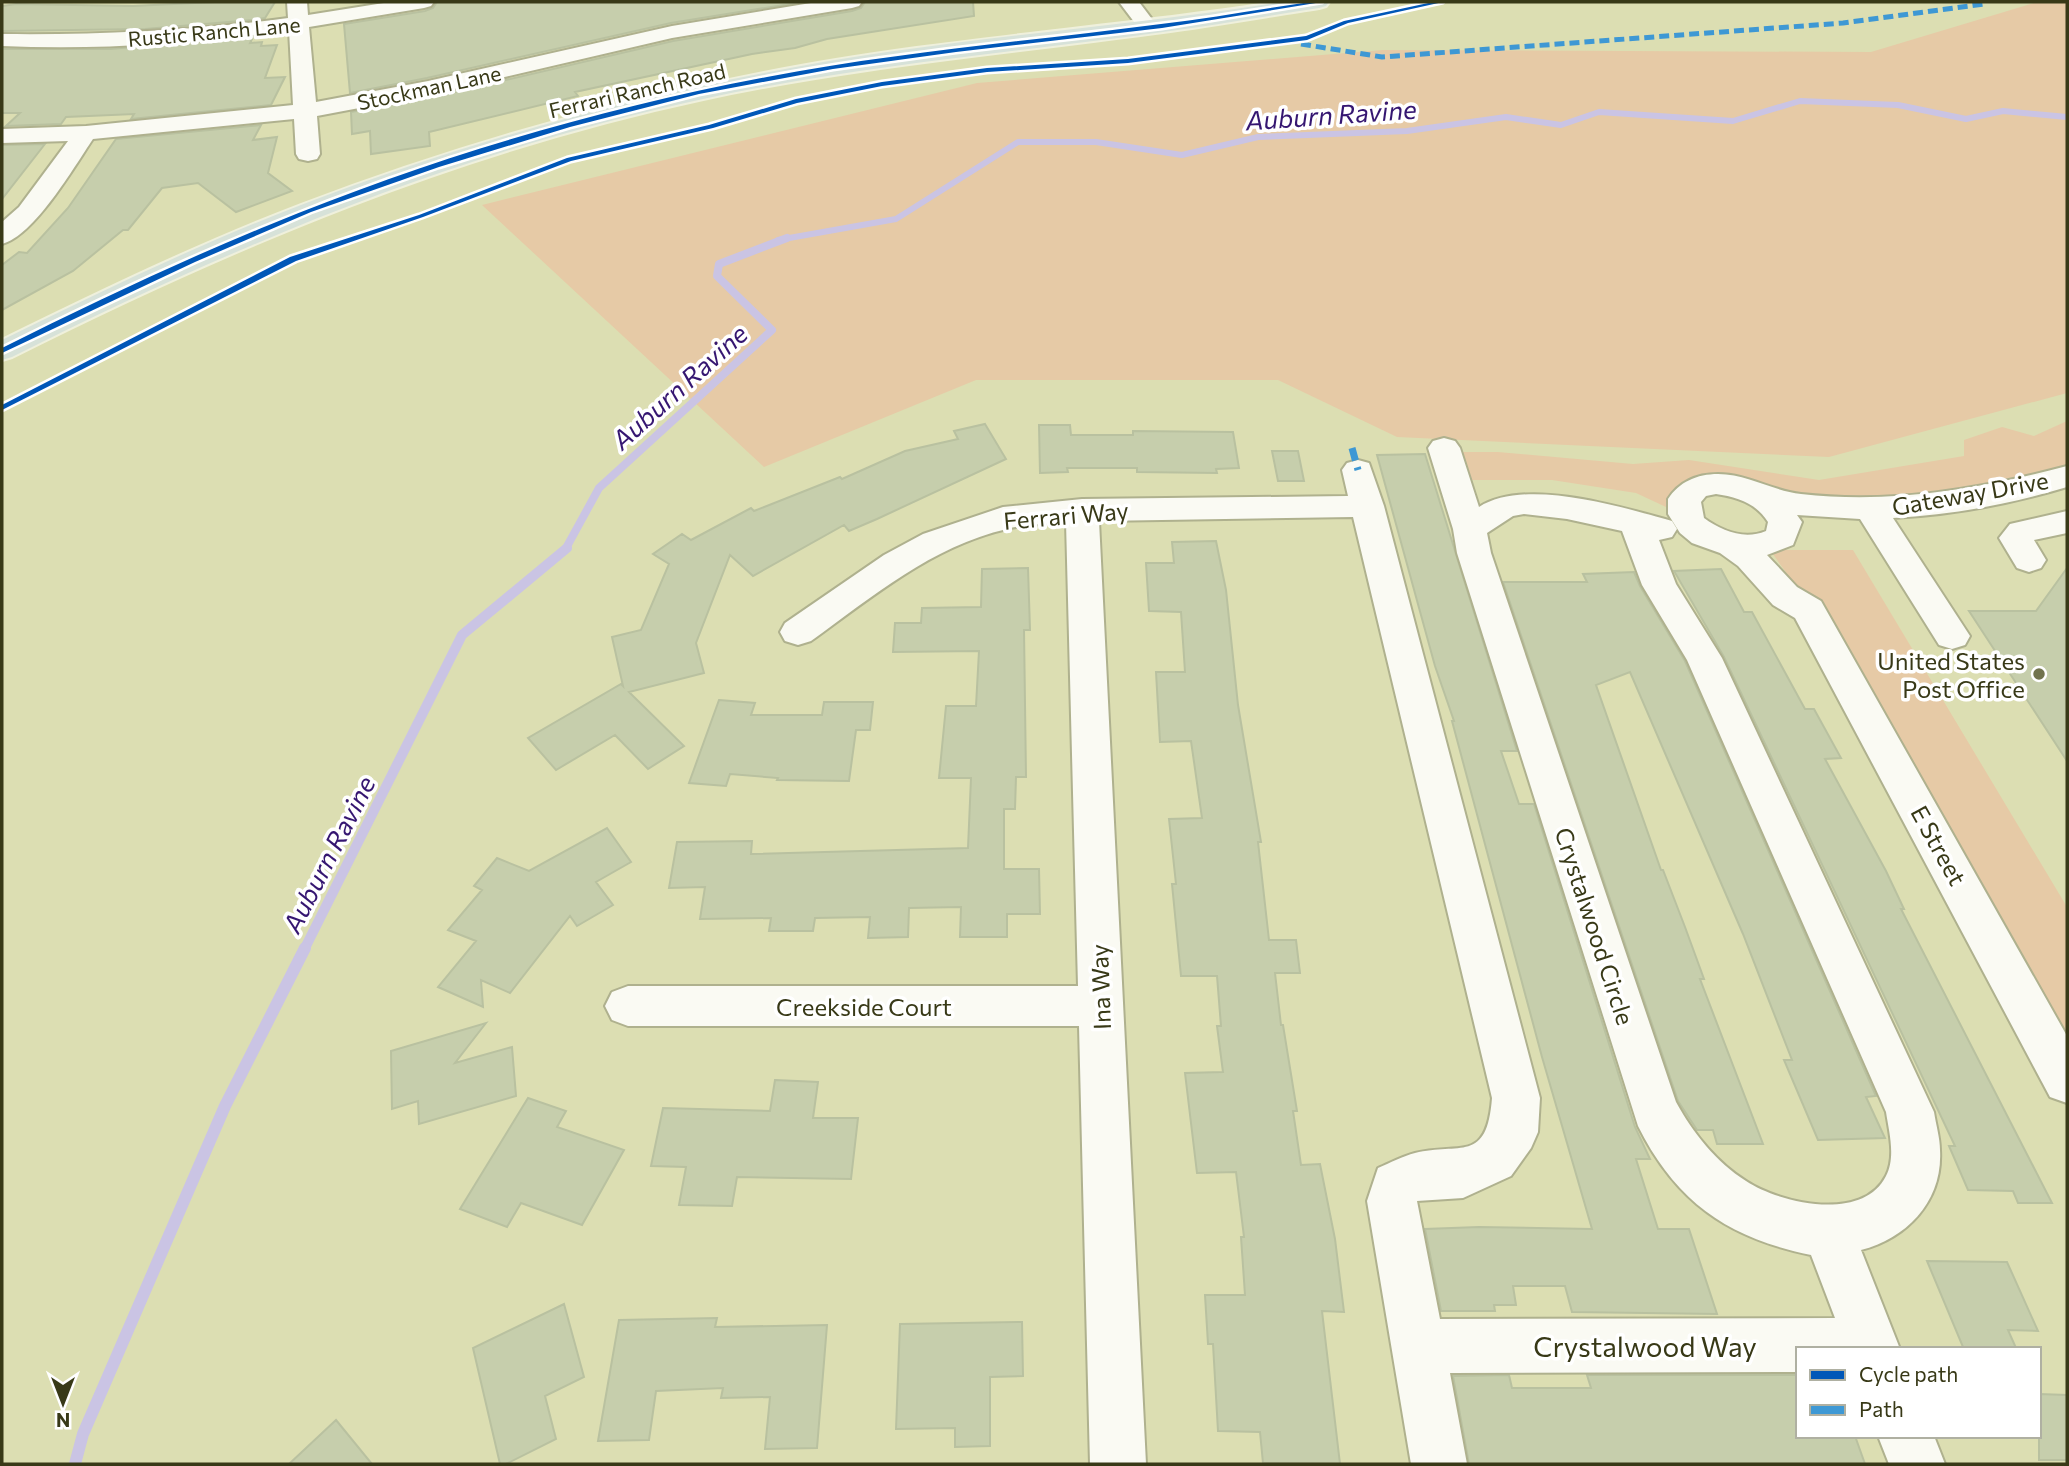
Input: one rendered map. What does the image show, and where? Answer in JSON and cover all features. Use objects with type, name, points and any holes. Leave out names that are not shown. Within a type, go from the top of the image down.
[{"type":"main road","name":"Ferrari Ranch Road","points":[[2,351],[186,264],[306,213],[398,178],[508,142],[681,98],[832,67],[984,45],[1148,27],[1319,2]]},
{"type":"street","points":[[297,2],[308,154]]},
{"type":"street","name":"Rustic Ranch Lane","points":[[2,40],[150,38],[300,25],[424,2]]},
{"type":"street","name":"Stockman Lane","points":[[2,136],[86,133],[306,111],[453,83],[672,32],[852,2]]},
{"type":"street","points":[[1129,2],[1148,27]]},
{"type":"street","points":[[2,236],[28,212],[86,133]]},
{"type":"street","name":"Crystalwood Circle","points":[[1444,448],[1470,529],[1478,566],[1655,1110],[1666,1132],[1679,1153],[1697,1173],[1742,1208],[1773,1221],[1803,1229],[1855,1229],[1877,1222],[1896,1207],[1908,1192],[1916,1173],[1916,1133],[1910,1112],[1704,658],[1659,584],[1635,522]]},
{"type":"street","name":"Gateway Drive","points":[[1718,539],[1764,546],[1783,534],[1871,509],[1994,494],[2067,475]]},
{"type":"street","name":"Gateway Drive","points":[[1683,506],[1689,493],[1705,485],[1741,488],[1765,498],[1871,509]]},
{"type":"street","name":"Ferrari Way","points":[[798,632],[897,564],[935,542],[1003,518],[1083,510],[1240,508],[1363,488],[1516,1098],[1514,1132],[1494,1159],[1463,1174],[1415,1177],[1396,1185],[1392,1201],[1418,1346]]},
{"type":"street","name":"E Street","points":[[1765,498],[1781,514],[1781,549],[1808,594],[1808,610],[2067,1081]]},
{"type":"street","points":[[1470,529],[1503,507],[1524,503],[1545,504],[1635,522],[1652,530],[1718,539]]},
{"type":"street","points":[[1635,522],[1643,513],[1683,506]]},
{"type":"street","name":"E Street","points":[[1683,506],[1688,520],[1765,573],[1785,596],[1808,610]]},
{"type":"street","points":[[1871,509],[1952,636]]},
{"type":"street","name":"Ina Way","points":[[1083,510],[1118,1464]]},
{"type":"street","points":[[2029,560],[2016,538],[2022,533],[2067,522]]},
{"type":"street","name":"Creekside Court","points":[[628,1006],[1101,1006]]},
{"type":"street","points":[[1828,1231],[1872,1347]]},
{"type":"street","points":[[1418,1346],[1439,1464]]},
{"type":"street","name":"Crystalwood Way","points":[[1418,1346],[1872,1347]]},
{"type":"street","points":[[1907,1438],[1917,1464]]},
{"type":"shaded area","points":[[2037,2],[2067,2],[2067,393],[1829,457],[1397,437],[1278,380],[976,380],[764,467],[482,205],[977,83],[1383,50],[1871,52]]},
{"type":"shaded area","points":[[2067,421],[2067,469],[1946,496],[1832,508],[1690,482],[1666,507],[1636,493],[1552,480],[1468,480],[1459,452],[1498,452],[1633,464],[1689,460],[1819,480],[1964,456],[1964,440],[2002,427],[2034,436]]},
{"type":"shaded area","points":[[1770,550],[1853,550],[2067,907],[2067,1069],[1820,620]]},
{"type":"building","points":[[275,2],[265,18],[252,20],[145,29],[2,31],[2,6],[16,4],[133,6]]},
{"type":"building","points":[[437,2],[802,2],[671,23],[350,93],[344,24],[425,11],[433,8]]},
{"type":"building","points":[[865,2],[973,2],[974,16],[827,39],[795,48],[752,54],[575,92],[578,96],[429,132],[430,146],[371,154],[370,131],[352,134],[351,112],[429,98],[673,41],[852,11],[861,8]]},
{"type":"building","points":[[253,37],[250,43],[262,42],[261,46],[277,45],[265,78],[285,77],[271,105],[131,119],[134,114],[66,117],[61,124],[6,126],[20,113],[2,113],[2,49],[110,49]]},
{"type":"building","points":[[261,125],[253,140],[277,137],[268,173],[292,191],[236,212],[198,183],[162,188],[128,230],[123,230],[73,271],[2,310],[2,265],[19,252],[27,253],[68,208],[116,139]]},
{"type":"building","points":[[45,144],[2,199],[2,145]]},
{"type":"building","points":[[985,424],[1006,459],[849,531],[844,525],[753,576],[730,555],[696,643],[704,673],[629,692],[684,746],[648,769],[615,735],[556,770],[528,738],[621,684],[623,686],[612,637],[641,630],[669,564],[653,554],[682,534],[691,540],[751,508],[754,511],[840,477],[842,479],[905,451],[958,439],[954,431]]},
{"type":"building","points":[[1039,425],[1070,425],[1071,435],[1133,435],[1133,431],[1233,432],[1239,468],[1216,469],[1217,473],[1137,472],[1137,468],[1067,468],[1068,472],[1040,473]]},
{"type":"building","points":[[1272,451],[1298,451],[1304,481],[1278,481]]},
{"type":"building","points":[[1425,454],[1517,751],[1501,751],[1519,804],[1534,804],[1635,1127],[1650,1159],[1636,1159],[1658,1229],[1689,1229],[1717,1314],[1572,1312],[1565,1286],[1513,1286],[1516,1305],[1494,1305],[1495,1311],[1441,1311],[1425,1229],[1592,1229],[1542,1057],[1454,721],[1435,666],[1377,455]]},
{"type":"building","points":[[1216,541],[1226,590],[1238,705],[1261,842],[1258,842],[1269,940],[1296,940],[1300,973],[1275,973],[1281,1025],[1297,1111],[1293,1111],[1301,1165],[1320,1164],[1335,1239],[1344,1312],[1322,1311],[1340,1464],[1263,1463],[1260,1432],[1218,1431],[1213,1344],[1208,1344],[1205,1295],[1245,1295],[1241,1237],[1244,1237],[1236,1172],[1197,1173],[1185,1073],[1223,1072],[1217,1026],[1221,1026],[1217,976],[1181,976],[1169,819],[1202,818],[1191,741],[1160,742],[1156,672],[1185,672],[1181,612],[1149,611],[1146,563],[1174,563],[1172,542]]},
{"type":"building","points":[[1028,568],[1030,630],[1024,630],[1026,777],[1016,777],[1015,809],[1004,809],[1004,869],[1039,869],[1040,914],[1007,914],[1007,937],[960,937],[961,907],[909,908],[908,937],[868,938],[870,917],[815,918],[813,931],[769,931],[771,918],[700,919],[705,887],[669,888],[677,842],[752,841],[751,854],[968,848],[971,778],[939,778],[946,706],[976,706],[979,651],[893,652],[895,623],[921,623],[922,608],[981,607],[982,569]]},
{"type":"building","name":"United States Post Office","points":[[2067,568],[2067,761],[1969,611],[2036,611]]},
{"type":"building","points":[[1721,569],[1744,612],[1752,612],[1805,709],[1814,709],[1841,758],[1825,759],[1886,871],[1904,909],[1901,909],[2052,1203],[2018,1203],[2013,1191],[1968,1190],[1949,1146],[1955,1146],[1724,657],[1674,571]]},
{"type":"building","points":[[1634,572],[1685,661],[1876,1096],[1866,1097],[1885,1138],[1818,1140],[1784,1060],[1792,1060],[1743,934],[1630,672],[1596,685],[1661,870],[1704,979],[1700,979],[1763,1144],[1717,1144],[1713,1130],[1697,1130],[1678,1101],[1503,582],[1587,582],[1583,574]]},
{"type":"building","points":[[719,700],[755,703],[751,715],[822,715],[824,702],[873,702],[870,730],[856,730],[849,781],[777,780],[778,778],[730,774],[726,786],[689,783]]},
{"type":"building","points":[[607,828],[631,862],[596,882],[613,905],[577,926],[570,916],[510,993],[481,980],[483,1007],[438,987],[476,941],[448,930],[482,890],[474,886],[497,858],[529,871]]},
{"type":"building","points":[[486,1023],[455,1063],[512,1047],[516,1096],[419,1124],[418,1101],[392,1109],[391,1051]]},
{"type":"building","points":[[775,1080],[818,1082],[813,1118],[858,1118],[851,1179],[737,1177],[732,1206],[679,1205],[686,1167],[651,1166],[663,1108],[770,1111]]},
{"type":"building","points":[[528,1098],[566,1111],[557,1127],[624,1150],[582,1225],[521,1203],[507,1227],[460,1209]]},
{"type":"building","points":[[1927,1261],[2007,1262],[2038,1331],[2008,1330],[2016,1347],[1963,1347]]},
{"type":"building","points":[[564,1304],[584,1377],[545,1396],[556,1439],[506,1464],[500,1464],[473,1348]]},
{"type":"building","points":[[717,1318],[715,1327],[827,1325],[817,1448],[765,1449],[770,1397],[721,1398],[723,1388],[656,1391],[649,1440],[598,1441],[619,1320]]},
{"type":"building","points":[[1022,1322],[1023,1376],[990,1377],[990,1446],[955,1447],[955,1428],[896,1429],[900,1324]]},
{"type":"building","points":[[1509,1375],[1512,1388],[1591,1388],[1587,1375],[1796,1375],[1796,1438],[1856,1438],[1865,1464],[1469,1464],[1453,1376]]},
{"type":"building","points":[[2041,1394],[2067,1395],[2067,1460],[2039,1460]]},
{"type":"building","points":[[336,1420],[372,1464],[289,1464]]},
{"type":"waterway","name":"Auburn Ravine","points":[[785,239],[896,219],[1018,142],[1096,142],[1182,155],[1258,137],[1407,131],[1506,117],[1561,125],[1599,112],[1733,121],[1800,101],[1898,105],[1966,119],[2003,111],[2067,117]]},
{"type":"waterway","name":"Auburn Ravine","points":[[565,549],[599,488],[772,330],[717,276],[719,264],[785,239]]},
{"type":"waterway","name":"Auburn Ravine","points":[[778,240],[785,239]]},
{"type":"waterway","name":"Auburn Ravine","points":[[304,950],[462,635],[565,549]]},
{"type":"waterway","name":"Auburn Ravine","points":[[75,1464],[83,1434],[225,1106],[305,948]]},
{"type":"marked path","points":[[1301,44],[1382,57],[1843,23],[1984,4]]},
{"type":"marked path","points":[[1352,448],[1358,470]]},
{"type":"cycle path","points":[[2,351],[154,278],[309,211],[437,165],[567,125],[699,93],[833,67],[1162,26],[1319,2]]},
{"type":"cycle path","points":[[2,408],[293,259],[421,216],[569,159],[711,127],[796,101],[882,84],[987,70],[1128,61],[1307,38],[1346,22],[1440,2]]},
{"type":"place","name":"United States Post Office","points":[[2039,674]]}]
